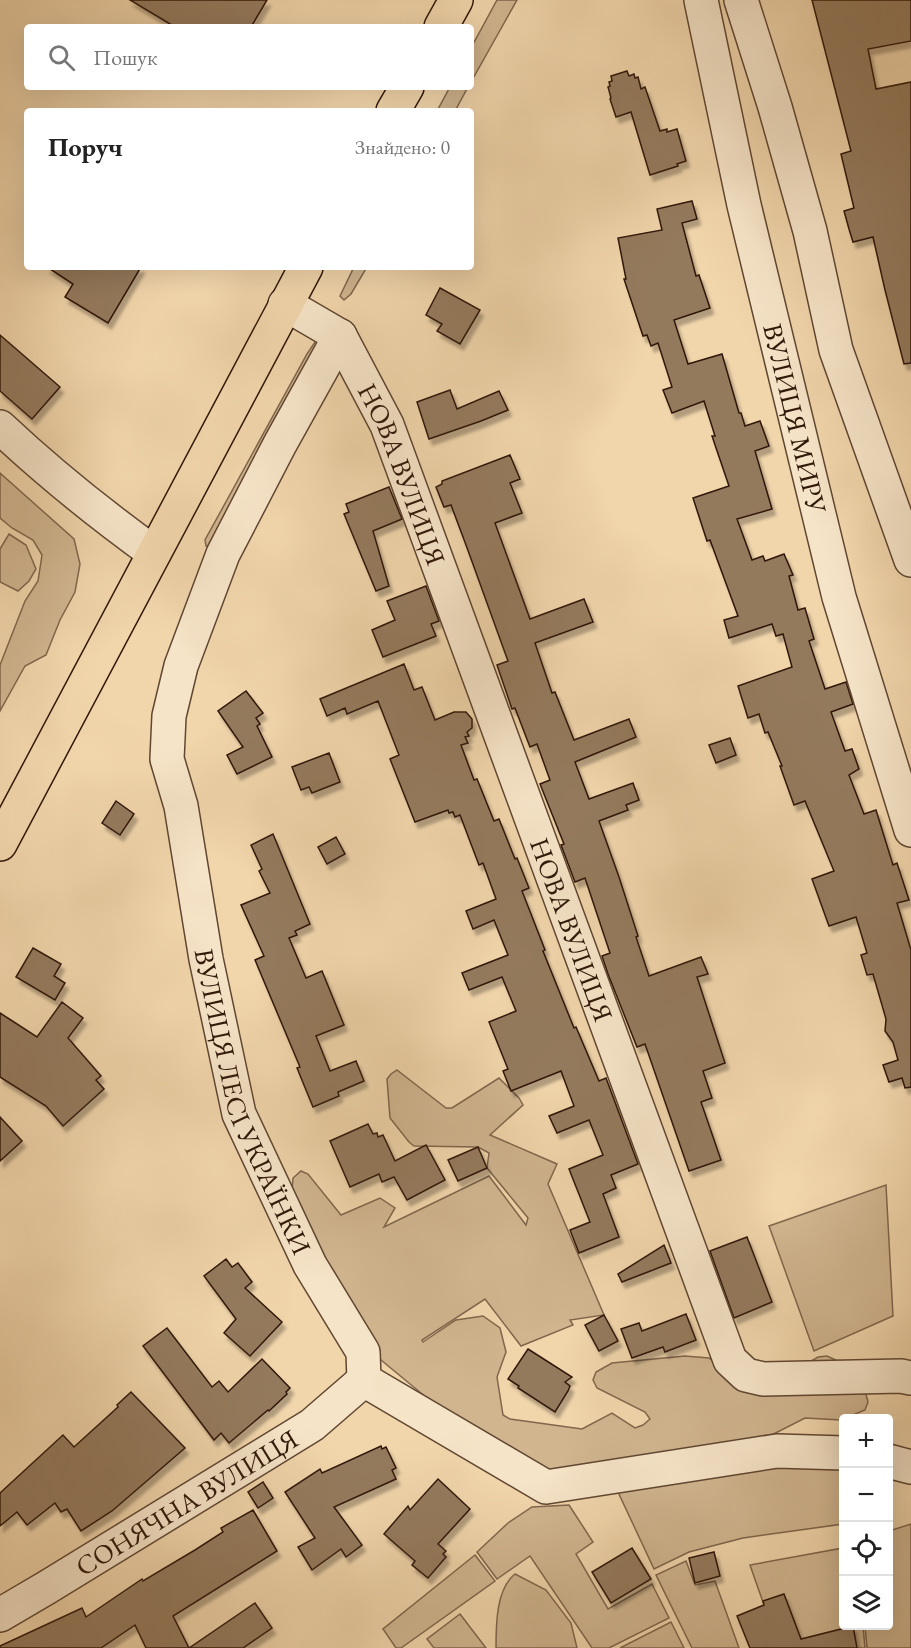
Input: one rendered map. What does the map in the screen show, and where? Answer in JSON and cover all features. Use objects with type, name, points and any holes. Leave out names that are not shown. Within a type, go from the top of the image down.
[{"type":"main road","points":[[443,24],[456,0]]},
{"type":"main road","points":[[395,108],[405,90]]},
{"type":"main road","points":[[0,844],[304,270]]},
{"type":"street","name":"ВУЛИЦЯ МИРУ","points":[[701,0],[744,205],[839,597],[911,830]]},
{"type":"street","name":"ВУЛИЦЯ МИРУ","points":[[741,0],[775,106],[810,231],[836,350],[911,560]]},
{"type":"street","points":[[285,304],[340,336]]},
{"type":"street","name":"НОВА ВУЛИЦЯ","points":[[340,336],[387,425],[730,1360],[746,1375],[763,1379],[906,1377]]},
{"type":"street","name":"ВУЛИЦЯ ЛЕСІ УКРАЇНКИ","points":[[340,336],[223,554],[181,666],[169,716],[167,759],[181,806],[206,959],[239,1114],[310,1265],[363,1352],[364,1380]]},
{"type":"street","points":[[0,427],[99,513],[150,562]]},
{"type":"street","points":[[364,1380],[546,1487],[777,1451],[839,1453]]},
{"type":"street","name":"СОНЯЧНА ВУЛИЦЯ","points":[[0,1615],[312,1425],[364,1380]]},
{"type":"street","points":[[893,1462],[911,1467]]},
{"type":"shaded area","points":[[497,0],[517,0],[474,77],[474,42]]},
{"type":"shaded area","points":[[448,90],[466,90],[457,108],[439,108]]},
{"type":"shaded area","points":[[353,270],[365,270],[351,294],[344,300],[340,296]]},
{"type":"shaded area","points":[[320,340],[212,546],[206,546],[205,540],[307,354],[315,342]]},
{"type":"shaded area","points":[[0,473],[74,539],[80,564],[75,592],[60,620],[46,655],[25,666],[0,711],[0,665],[25,601],[38,581],[42,555],[33,540],[0,518]]},
{"type":"shaded area","points":[[9,534],[26,545],[36,569],[29,581],[18,591],[0,582],[0,549]]},
{"type":"shaded area","points":[[397,1070],[446,1108],[452,1108],[499,1078],[523,1105],[490,1135],[557,1164],[548,1184],[604,1315],[570,1320],[573,1325],[521,1346],[485,1299],[422,1340],[423,1342],[456,1320],[483,1316],[500,1328],[506,1352],[497,1377],[503,1415],[510,1419],[582,1429],[612,1413],[635,1428],[650,1419],[645,1412],[597,1388],[593,1380],[596,1372],[612,1363],[685,1356],[709,1358],[756,1394],[818,1357],[827,1356],[860,1371],[868,1402],[865,1410],[855,1414],[839,1414],[839,1420],[805,1418],[754,1444],[548,1479],[433,1403],[381,1360],[356,1331],[290,1215],[293,1178],[301,1171],[308,1174],[341,1215],[380,1198],[395,1208],[384,1227],[489,1176],[526,1225],[528,1218],[487,1168],[489,1153],[478,1147],[414,1146],[409,1142],[390,1118],[387,1079]]},
{"type":"shaded area","points":[[886,1185],[893,1316],[814,1351],[769,1226]]},
{"type":"shaded area","points":[[769,1467],[839,1467],[839,1525],[743,1538],[689,1552],[654,1569],[618,1492]]},
{"type":"shaded area","points":[[569,1505],[593,1542],[576,1554],[608,1609],[652,1584],[669,1618],[609,1648],[592,1648],[530,1556],[497,1579],[477,1552],[508,1523],[532,1507]]},
{"type":"shaded area","points":[[911,1524],[911,1648],[867,1648],[865,1630],[893,1630],[893,1530]]},
{"type":"shaded area","points":[[839,1549],[839,1630],[863,1630],[865,1648],[779,1648],[750,1565]]},
{"type":"shaded area","points":[[475,1555],[495,1581],[401,1648],[396,1648],[383,1629]]},
{"type":"shaded area","points":[[686,1561],[695,1585],[715,1581],[739,1648],[692,1648],[656,1575]]},
{"type":"shaded area","points":[[515,1574],[546,1590],[571,1623],[577,1648],[496,1648],[498,1608],[504,1589]]},
{"type":"shaded area","points":[[460,1614],[486,1648],[434,1648],[427,1639]]},
{"type":"shaded area","points":[[671,1622],[684,1648],[620,1648]]},
{"type":"building","points":[[130,0],[267,0],[253,24],[170,24]]},
{"type":"building","points":[[812,0],[911,0],[911,41],[868,49],[876,89],[911,82],[911,363],[904,364],[873,237],[853,242],[844,211],[854,208],[841,154],[851,151]]},
{"type":"building","points":[[627,71],[629,76],[634,74],[635,78],[638,77],[641,89],[645,87],[660,131],[667,129],[667,132],[677,129],[686,161],[677,164],[678,166],[650,175],[631,112],[616,117],[610,99],[609,82],[612,81],[611,76]]},
{"type":"building","points":[[692,201],[697,219],[682,223],[696,276],[699,275],[710,308],[674,320],[688,364],[722,354],[745,426],[760,421],[769,446],[755,451],[772,509],[737,519],[752,560],[763,556],[765,561],[784,554],[793,575],[789,576],[798,610],[805,608],[814,639],[809,641],[825,689],[846,682],[853,704],[831,712],[845,751],[852,749],[859,769],[849,775],[864,814],[876,810],[893,865],[897,863],[909,900],[897,903],[911,950],[911,1087],[905,1088],[902,1078],[889,1082],[883,1065],[898,1060],[893,1042],[885,1031],[886,1019],[873,974],[867,975],[861,955],[867,953],[856,917],[829,926],[812,879],[834,871],[805,801],[794,805],[768,732],[765,733],[759,714],[748,718],[738,686],[792,667],[783,634],[776,636],[772,624],[729,638],[724,620],[738,616],[710,540],[707,541],[693,498],[729,486],[712,436],[715,436],[704,401],[672,413],[663,390],[672,387],[658,343],[651,346],[647,335],[643,336],[624,279],[626,279],[618,238],[662,230],[657,209]]},
{"type":"building","points":[[52,270],[139,270],[108,323],[65,297],[73,284]]},
{"type":"building","points":[[440,288],[480,310],[460,344],[437,331],[442,324],[426,315]]},
{"type":"building","points":[[0,335],[60,387],[32,419],[0,391]]},
{"type":"building","points":[[450,390],[457,409],[499,391],[508,410],[429,439],[417,402]]},
{"type":"building","points":[[510,455],[520,479],[510,483],[522,513],[495,523],[530,619],[584,599],[593,622],[535,643],[552,693],[555,692],[574,740],[629,719],[636,737],[575,762],[589,799],[633,783],[639,800],[626,805],[628,810],[599,821],[619,877],[649,976],[701,957],[708,974],[697,977],[725,1063],[703,1071],[712,1098],[701,1102],[721,1160],[689,1171],[645,1044],[637,1047],[608,974],[602,956],[610,953],[585,878],[575,882],[561,845],[564,844],[540,784],[550,780],[537,744],[530,747],[515,708],[512,709],[497,665],[508,661],[466,545],[451,505],[444,507],[436,487],[442,484],[442,481]]},
{"type":"building","points":[[389,487],[402,519],[373,531],[389,586],[376,591],[344,514],[349,512],[346,504]]},
{"type":"building","points":[[426,586],[439,621],[431,624],[436,636],[383,657],[372,630],[395,620],[387,601]]},
{"type":"building","points":[[404,664],[414,690],[422,687],[435,720],[454,712],[466,712],[472,719],[472,728],[467,732],[469,736],[465,737],[468,743],[461,745],[474,780],[477,779],[494,821],[499,819],[515,859],[517,858],[529,888],[522,891],[545,950],[543,951],[574,1028],[576,1027],[599,1081],[606,1078],[638,1164],[611,1175],[616,1188],[603,1194],[619,1237],[579,1253],[570,1230],[590,1222],[569,1169],[603,1155],[589,1120],[557,1133],[549,1116],[574,1106],[561,1071],[511,1091],[503,1071],[508,1069],[489,1022],[516,1011],[502,977],[469,990],[462,973],[508,955],[494,920],[473,929],[466,911],[496,899],[483,863],[479,865],[460,815],[455,817],[453,812],[449,813],[448,810],[415,822],[390,759],[399,755],[378,701],[347,714],[345,708],[327,716],[320,699]]},
{"type":"building","points":[[246,691],[263,713],[256,718],[260,724],[257,726],[272,757],[237,774],[227,755],[243,747],[218,711]]},
{"type":"building","points":[[730,738],[736,755],[716,763],[709,745]]},
{"type":"building","points":[[329,753],[340,782],[312,793],[309,787],[301,790],[292,767]]},
{"type":"building","points":[[116,801],[134,814],[120,835],[102,823]]},
{"type":"building","points":[[273,834],[310,924],[295,931],[297,935],[289,938],[306,978],[322,971],[344,1025],[316,1036],[330,1071],[356,1061],[364,1081],[338,1092],[339,1096],[313,1107],[297,1068],[300,1067],[255,960],[264,956],[241,905],[270,893],[259,871],[262,869],[251,845]]},
{"type":"building","points":[[336,837],[345,854],[327,864],[318,847]]},
{"type":"building","points":[[33,948],[61,964],[54,976],[65,983],[55,1000],[16,977]]},
{"type":"building","points":[[62,1002],[83,1018],[68,1038],[101,1076],[96,1080],[104,1089],[63,1126],[46,1106],[0,1077],[0,1013],[37,1037]]},
{"type":"building","points":[[0,1117],[22,1141],[0,1161]]},
{"type":"building","points":[[368,1124],[373,1134],[377,1133],[378,1137],[383,1135],[395,1161],[426,1145],[445,1180],[407,1200],[394,1177],[382,1182],[379,1174],[350,1187],[330,1141]]},
{"type":"building","points":[[478,1147],[487,1168],[458,1181],[448,1160]]},
{"type":"building","points":[[747,1237],[772,1302],[734,1318],[710,1251]]},
{"type":"building","points":[[664,1245],[671,1263],[622,1282],[618,1274]]},
{"type":"building","points":[[226,1259],[232,1267],[238,1263],[252,1282],[245,1288],[282,1322],[250,1356],[224,1333],[236,1319],[204,1276]]},
{"type":"building","points":[[686,1314],[696,1340],[665,1352],[663,1347],[632,1358],[621,1329],[639,1323],[642,1331]]},
{"type":"building","points":[[604,1315],[618,1341],[599,1351],[585,1325]]},
{"type":"building","points":[[167,1328],[212,1387],[219,1381],[228,1392],[262,1359],[290,1388],[287,1394],[229,1443],[221,1433],[214,1440],[143,1346]]},
{"type":"building","points":[[528,1349],[572,1377],[565,1382],[570,1386],[555,1412],[508,1379]]},
{"type":"building","points":[[131,1392],[185,1448],[112,1511],[81,1531],[67,1509],[61,1512],[55,1503],[27,1525],[17,1512],[0,1526],[0,1493],[63,1435],[74,1447]]},
{"type":"building","points":[[381,1446],[382,1449],[386,1447],[396,1468],[392,1470],[396,1479],[334,1507],[362,1545],[346,1557],[341,1549],[312,1570],[298,1547],[315,1538],[285,1492],[320,1469],[322,1473]]},
{"type":"building","points":[[438,1479],[470,1509],[438,1544],[446,1551],[443,1554],[446,1557],[428,1578],[412,1565],[415,1561],[384,1534],[408,1506],[410,1510]]},
{"type":"building","points":[[263,1482],[273,1498],[258,1508],[248,1492]]},
{"type":"building","points":[[253,1510],[277,1551],[173,1616],[189,1648],[146,1648],[135,1625],[101,1648],[0,1648],[0,1646],[82,1608],[86,1617],[142,1579],[143,1581],[195,1550],[223,1532],[221,1528]]},
{"type":"building","points":[[632,1548],[651,1579],[611,1603],[592,1572]]},
{"type":"building","points":[[714,1552],[720,1576],[695,1583],[689,1558]]},
{"type":"building","points":[[784,1594],[801,1639],[839,1630],[854,1630],[857,1648],[750,1648],[737,1616],[764,1605],[763,1601]]},
{"type":"building","points":[[255,1603],[272,1628],[243,1648],[189,1648]]}]
